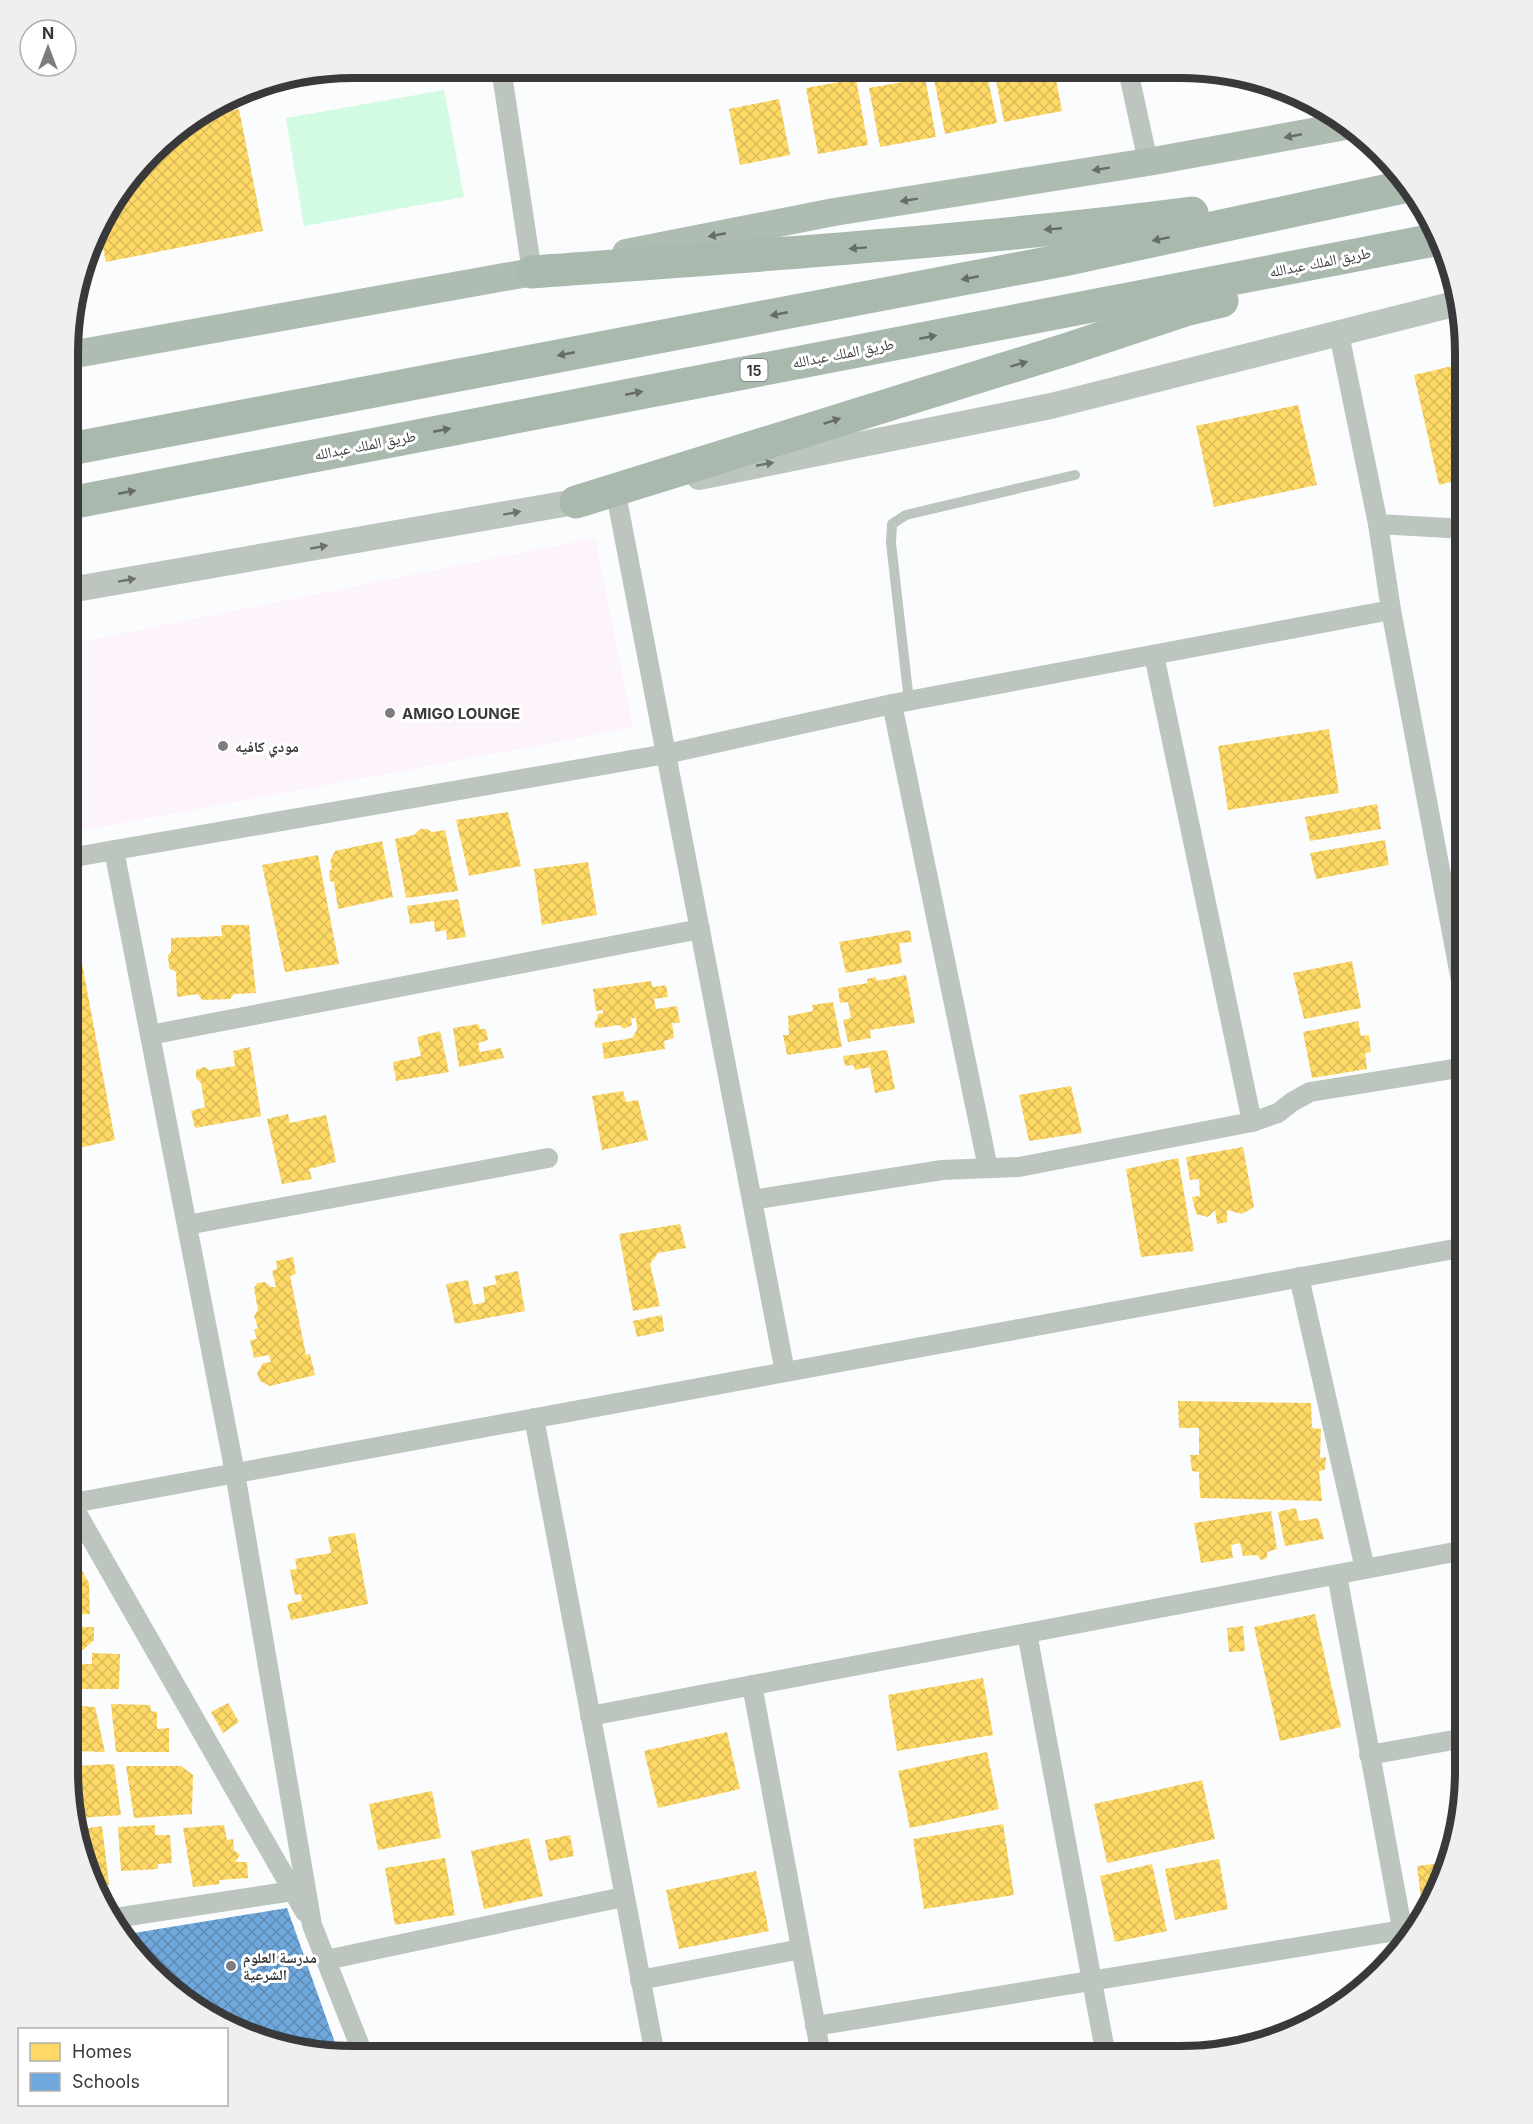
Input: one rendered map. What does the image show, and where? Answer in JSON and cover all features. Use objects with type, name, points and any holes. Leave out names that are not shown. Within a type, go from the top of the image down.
[{"type":"highway","points":[[532,272],[870,247],[1102,224],[1399,187]]},
{"type":"highway","points":[[78,447],[1063,260],[1399,188]]},
{"type":"highway","name":"طريق الملك عبدالله","points":[[78,501],[1432,242]]},
{"type":"highway","points":[[576,502],[1068,349],[1185,310],[1432,243]]},
{"type":"main road","points":[[78,354],[532,272],[834,212],[1148,162],[1337,127]]},
{"type":"street","points":[[503,78],[532,272]]},
{"type":"street","points":[[1130,78],[1148,162]]},
{"type":"street","points":[[78,589],[576,502],[1051,406],[1451,305]]},
{"type":"street","points":[[1339,334],[1378,524],[1391,610],[1455,948]]},
{"type":"street","points":[[616,494],[785,1372]]},
{"type":"street","points":[[1378,524],[1455,528]]},
{"type":"street","points":[[78,856],[666,754],[900,702],[1391,610]]},
{"type":"street","points":[[1154,655],[1252,1122]]},
{"type":"street","points":[[900,702],[988,1168]]},
{"type":"street","points":[[114,850],[235,1473],[312,1925]]},
{"type":"street","points":[[1443,884],[1455,882]]},
{"type":"street","points":[[150,1035],[700,929]]},
{"type":"street","points":[[752,1200],[942,1170],[1019,1167],[1252,1122],[1278,1113],[1310,1092],[1455,1069]]},
{"type":"street","points":[[187,1225],[548,1158]]},
{"type":"street","points":[[78,1502],[1455,1249]]},
{"type":"street","points":[[1299,1277],[1365,1569]]},
{"type":"street","points":[[534,1418],[623,1897],[653,2046]]},
{"type":"street","points":[[78,1520],[312,1925],[360,2046]]},
{"type":"street","points":[[590,1716],[1455,1552]]},
{"type":"street","points":[[1337,1575],[1402,1933]]},
{"type":"street","points":[[1027,1633],[1104,2046]]},
{"type":"street","points":[[752,1685],[819,2046]]},
{"type":"street","points":[[1370,1755],[1455,1740]]},
{"type":"street","points":[[120,1917],[293,1891]]},
{"type":"street","points":[[326,1960],[623,1897]]},
{"type":"street","points":[[815,2026],[1090,1981],[1398,1938]]},
{"type":"street","points":[[640,1980],[801,1949]]},
{"type":"lane","points":[[900,702],[891,543],[892,524],[906,515],[1075,475]]},
{"type":"shaded area","points":[[595,538],[633,728],[78,831],[78,642]]},
{"type":"green space","points":[[444,90],[464,197],[304,226],[286,118]]},
{"type":"building: Homes","points":[[925,78],[936,137],[880,147],[869,88]]},
{"type":"building: Homes","points":[[934,78],[988,78],[997,123],[945,134]]},
{"type":"building: Homes","points":[[996,78],[1056,78],[1062,111],[1004,122]]},
{"type":"building: Homes","points":[[856,79],[868,145],[818,154],[806,88]]},
{"type":"building: Homes","points":[[779,99],[790,155],[740,165],[729,109]]},
{"type":"building: Homes","points":[[239,109],[263,231],[106,262],[102,242],[124,200],[146,172],[172,146],[200,124],[219,113]]},
{"type":"building: Homes","points":[[1455,365],[1455,481],[1439,485],[1414,375]]},
{"type":"building: Homes","points":[[1298,405],[1317,485],[1214,507],[1196,426]]},
{"type":"building: Homes","points":[[1329,729],[1339,793],[1228,810],[1218,746]]},
{"type":"building: Homes","points":[[1377,804],[1381,829],[1310,841],[1305,817]]},
{"type":"building: Homes","points":[[508,812],[521,866],[469,876],[456,820]]},
{"type":"building: Homes","points":[[420,829],[432,832],[445,830],[458,891],[406,898],[395,839],[414,835]]},
{"type":"building: Homes","points":[[1385,840],[1389,865],[1316,879],[1310,853]]},
{"type":"building: Homes","points":[[382,841],[393,897],[338,909],[334,882],[330,881],[329,871],[332,869],[330,861],[335,851]]},
{"type":"building: Homes","points":[[318,855],[339,964],[285,972],[262,865]]},
{"type":"building: Homes","points":[[588,862],[597,915],[542,925],[534,869]]},
{"type":"building: Homes","points":[[458,899],[466,937],[447,940],[446,930],[435,932],[434,921],[410,924],[407,906]]},
{"type":"building: Homes","points":[[221,925],[249,925],[256,993],[234,994],[230,999],[202,1000],[198,994],[177,997],[176,972],[169,968],[168,955],[171,952],[171,938],[222,936]]},
{"type":"building: Homes","points":[[910,930],[912,942],[899,943],[902,963],[846,973],[839,942]]},
{"type":"building: Homes","points":[[78,942],[115,1140],[78,1148]]},
{"type":"building: Homes","points":[[1352,961],[1361,1008],[1304,1019],[1293,973]]},
{"type":"building: Homes","points":[[906,975],[915,1023],[870,1030],[871,1038],[848,1042],[843,1020],[851,1018],[848,1002],[840,1003],[838,988],[868,983],[867,979],[876,977],[877,981]]},
{"type":"building: Homes","points":[[651,981],[653,987],[666,985],[668,997],[654,999],[656,1009],[677,1006],[680,1023],[672,1023],[674,1038],[664,1041],[665,1049],[604,1059],[602,1043],[632,1038],[637,1030],[636,1018],[631,1018],[632,1025],[624,1029],[619,1025],[595,1027],[597,1014],[603,1013],[603,1010],[596,1011],[593,989]]},
{"type":"building: Homes","points":[[833,1002],[842,1047],[787,1055],[783,1035],[789,1035],[788,1016],[813,1011],[812,1005]]},
{"type":"building: Homes","points":[[1358,1021],[1361,1036],[1369,1035],[1371,1052],[1365,1053],[1367,1069],[1312,1078],[1303,1032]]},
{"type":"building: Homes","points":[[478,1024],[480,1029],[486,1029],[488,1040],[478,1043],[480,1052],[501,1048],[504,1058],[459,1067],[453,1028]]},
{"type":"building: Homes","points":[[440,1031],[449,1072],[396,1081],[393,1062],[421,1056],[417,1037]]},
{"type":"building: Homes","points":[[250,1047],[261,1116],[195,1128],[191,1111],[205,1107],[201,1083],[196,1078],[196,1070],[205,1067],[209,1070],[235,1066],[233,1051]]},
{"type":"building: Homes","points":[[887,1050],[895,1089],[875,1093],[870,1067],[855,1070],[853,1065],[845,1066],[843,1056]]},
{"type":"building: Homes","points":[[1071,1086],[1082,1133],[1029,1141],[1019,1095]]},
{"type":"building: Homes","points":[[623,1091],[626,1102],[638,1100],[648,1140],[602,1150],[592,1096]]},
{"type":"building: Homes","points":[[288,1114],[290,1123],[326,1115],[336,1162],[309,1169],[312,1179],[282,1184],[267,1119]]},
{"type":"building: Homes","points":[[1243,1147],[1254,1207],[1242,1214],[1227,1210],[1227,1222],[1217,1224],[1215,1210],[1208,1217],[1196,1214],[1192,1197],[1200,1196],[1199,1179],[1190,1180],[1186,1157]]},
{"type":"building: Homes","points":[[1178,1158],[1194,1251],[1141,1257],[1126,1169]]},
{"type":"building: Homes","points":[[680,1224],[686,1248],[658,1253],[650,1264],[660,1306],[633,1311],[619,1234]]},
{"type":"building: Homes","points":[[293,1257],[296,1274],[290,1276],[306,1355],[310,1354],[315,1375],[270,1386],[260,1381],[257,1373],[263,1363],[271,1362],[269,1355],[254,1358],[250,1340],[257,1339],[254,1330],[258,1328],[254,1316],[258,1310],[254,1288],[257,1283],[265,1282],[271,1287],[276,1287],[272,1271],[277,1269],[276,1261]]},
{"type":"building: Homes","points":[[518,1271],[525,1311],[455,1324],[446,1284],[468,1280],[473,1305],[485,1302],[483,1287],[497,1284],[494,1276]]},
{"type":"building: Homes","points":[[662,1315],[664,1331],[637,1337],[633,1321]]},
{"type":"building: Homes","points":[[1178,1401],[1311,1403],[1312,1428],[1321,1429],[1320,1458],[1326,1457],[1325,1470],[1319,1471],[1322,1501],[1200,1498],[1199,1472],[1192,1471],[1190,1455],[1199,1455],[1199,1428],[1179,1428]]},
{"type":"building: Homes","points":[[1296,1508],[1299,1521],[1318,1518],[1324,1539],[1285,1546],[1278,1512]]},
{"type":"building: Homes","points":[[1271,1511],[1277,1549],[1267,1552],[1267,1558],[1261,1560],[1257,1555],[1243,1556],[1240,1543],[1231,1545],[1233,1558],[1201,1563],[1194,1523]]},
{"type":"building: Homes","points":[[355,1533],[368,1604],[291,1620],[287,1604],[302,1601],[301,1594],[295,1595],[290,1570],[297,1569],[295,1559],[331,1553],[328,1537]]},
{"type":"building: Homes","points":[[78,1565],[89,1583],[90,1614],[78,1615]]},
{"type":"building: Homes","points":[[1315,1614],[1341,1727],[1280,1741],[1254,1627]]},
{"type":"building: Homes","points":[[1243,1626],[1245,1651],[1229,1652],[1227,1628]]},
{"type":"building: Homes","points":[[78,1627],[94,1627],[94,1640],[83,1650],[78,1650]]},
{"type":"building: Homes","points":[[92,1653],[120,1654],[119,1689],[79,1689],[79,1664],[92,1664]]},
{"type":"building: Homes","points":[[983,1678],[993,1735],[897,1751],[888,1695]]},
{"type":"building: Homes","points":[[228,1703],[239,1722],[223,1733],[211,1712]]},
{"type":"building: Homes","points":[[111,1704],[150,1705],[151,1711],[157,1712],[157,1729],[169,1728],[169,1752],[116,1752]]},
{"type":"building: Homes","points":[[78,1706],[95,1707],[105,1752],[78,1751]]},
{"type":"building: Homes","points":[[727,1732],[740,1789],[658,1808],[644,1751]]},
{"type":"building: Homes","points":[[987,1752],[999,1809],[910,1828],[898,1771]]},
{"type":"building: Homes","points":[[114,1764],[121,1815],[82,1818],[78,1766]]},
{"type":"building: Homes","points":[[126,1766],[181,1766],[193,1775],[192,1814],[134,1818]]},
{"type":"building: Homes","points":[[1202,1780],[1215,1839],[1107,1863],[1094,1804]]},
{"type":"building: Homes","points":[[432,1791],[441,1838],[378,1850],[369,1804]]},
{"type":"building: Homes","points":[[1003,1824],[1014,1895],[924,1909],[913,1839]]},
{"type":"building: Homes","points":[[155,1825],[155,1835],[170,1835],[172,1863],[158,1864],[158,1869],[121,1871],[118,1827]]},
{"type":"building: Homes","points":[[224,1825],[227,1840],[233,1839],[234,1850],[240,1855],[235,1862],[247,1862],[248,1878],[219,1880],[220,1884],[193,1887],[183,1828]]},
{"type":"building: Homes","points":[[102,1826],[109,1884],[105,1889],[87,1842],[84,1829]]},
{"type":"building: Homes","points":[[570,1835],[574,1856],[549,1861],[545,1840]]},
{"type":"building: Homes","points":[[529,1838],[543,1896],[484,1909],[471,1851]]},
{"type":"building: Homes","points":[[445,1858],[455,1915],[395,1925],[385,1868]]},
{"type":"building: Homes","points":[[1219,1859],[1228,1909],[1175,1920],[1165,1869]]},
{"type":"building: Homes","points":[[1438,1863],[1421,1902],[1417,1866]]},
{"type":"building: Homes","points":[[1152,1864],[1167,1931],[1115,1942],[1100,1876]]},
{"type":"building: Homes","points":[[756,1871],[769,1931],[679,1949],[666,1890]]},
{"type":"building: Schools","name":"مدرسة العلوم الشرعية","points":[[287,1908],[336,2045],[282,2037],[232,2018],[200,2000],[172,1978],[131,1933]]},
{"type":"place","name":"AMIGO LOUNGE","points":[[390,713]]},
{"type":"place","name":"مودي كافيه","points":[[223,746]]},
{"type":"place","name":"مدرسة العلوم الشرعية","points":[[231,1966]]}]
